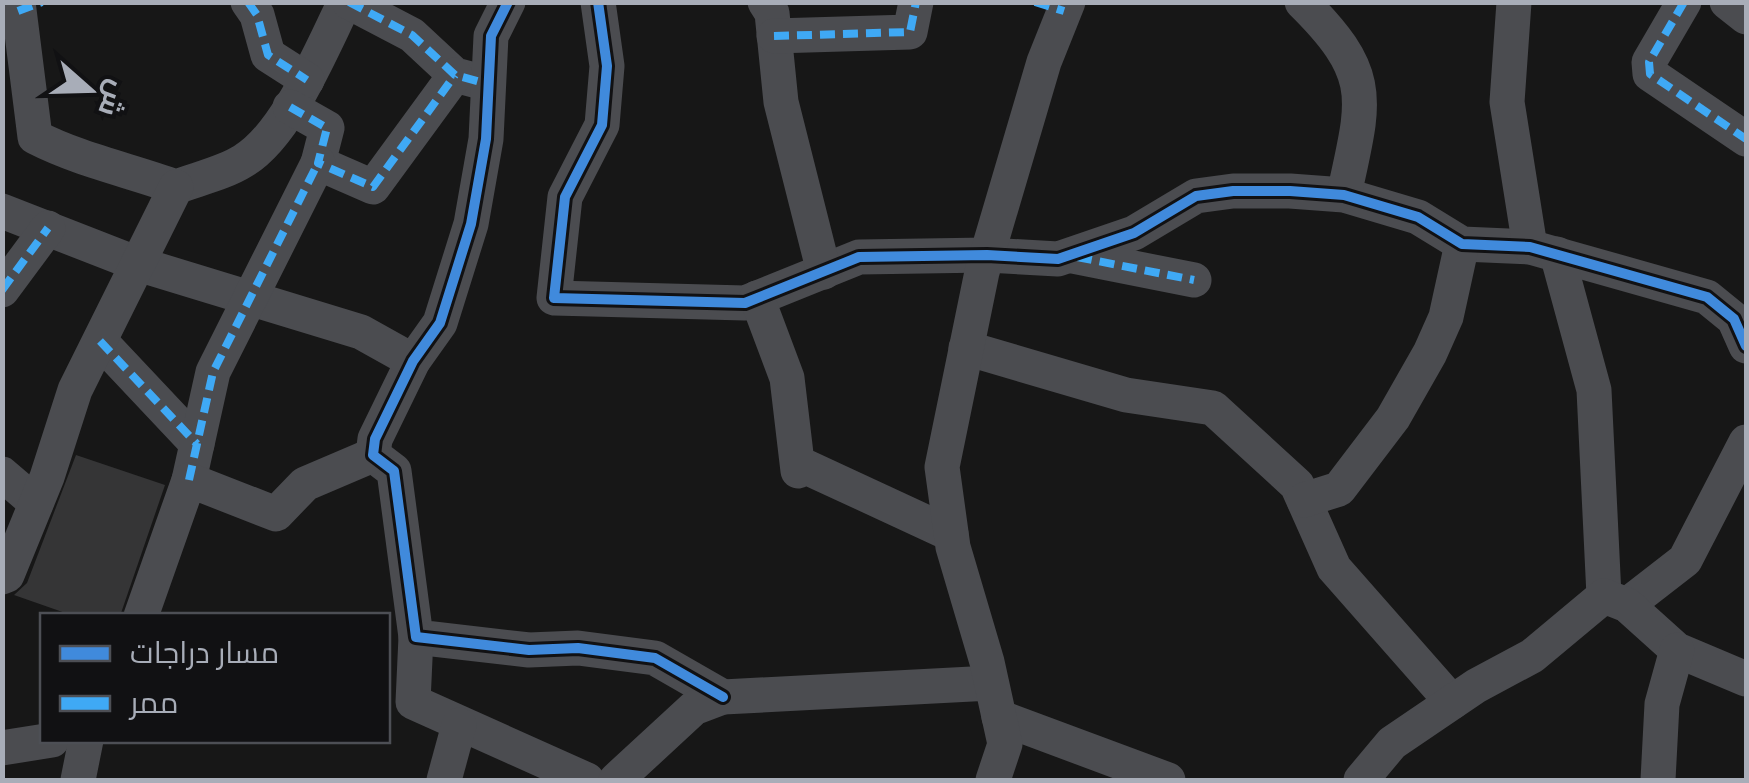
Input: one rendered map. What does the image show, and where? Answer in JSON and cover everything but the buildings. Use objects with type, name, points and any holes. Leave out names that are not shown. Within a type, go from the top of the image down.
[{"type":"street","points":[[141,613],[189,480],[213,372],[318,163],[327,128],[268,56],[257,15],[248,2]]},
{"type":"street","points":[[26,5],[35,137],[72,156],[126,168],[176,187],[243,162],[266,142],[298,94],[347,2],[412,35],[472,80],[486,139],[471,224],[440,324],[414,360],[374,438],[374,456]]},
{"type":"street","points":[[318,163],[373,187],[472,80],[508,2]]},
{"type":"street","points":[[598,2],[606,66],[602,125],[565,197],[554,298],[744,304],[859,258],[987,254],[1058,259],[1134,233],[1196,196],[1233,191],[1344,195],[1418,218],[1462,244],[1543,250],[1707,297],[1742,317]]},
{"type":"street","points":[[824,272],[781,102],[770,19],[910,32],[916,2]]},
{"type":"street","points":[[1302,2],[1352,62],[1362,107],[1344,195]]},
{"type":"street","points":[[1514,2],[1508,102],[1543,250],[1594,390],[1616,601],[1677,650],[1746,679]]},
{"type":"street","points":[[1684,2],[1649,62],[1650,74],[1746,139]]},
{"type":"street","points":[[994,780],[1005,744],[951,534],[942,467],[987,254],[1044,62],[1056,5]]},
{"type":"street","points":[[2,578],[7,575],[36,503],[76,390],[176,187]]},
{"type":"street","points":[[2,211],[138,264],[361,332],[414,360]]},
{"type":"street","points":[[2,290],[48,228]]},
{"type":"street","points":[[1304,500],[1339,489],[1393,418],[1446,317],[1462,244]]},
{"type":"street","points":[[1068,256],[1194,280]]},
{"type":"street","points":[[758,298],[787,378],[798,470],[804,466],[951,534]]},
{"type":"street","points":[[100,341],[197,444]]},
{"type":"street","points":[[966,348],[1126,395],[1214,408],[1297,484],[1334,568],[1452,702]]},
{"type":"street","points":[[1362,780],[1392,742],[1685,560],[1746,442]]},
{"type":"street","points":[[189,480],[276,514],[305,484],[374,456]]},
{"type":"street","points":[[374,456],[394,472],[416,637],[413,702],[586,780]]},
{"type":"street","points":[[2,474],[36,503]]},
{"type":"street","points":[[416,637],[529,650],[578,648],[654,658],[723,697]]},
{"type":"street","points":[[1658,780],[1662,704],[1677,650]]},
{"type":"street","points":[[616,780],[694,708],[723,697],[992,683]]},
{"type":"street","points":[[999,718],[1168,780]]},
{"type":"street","points":[[444,780],[459,725]]},
{"type":"street","points":[[2,748],[40,742]]},
{"type":"street","points":[[78,780],[86,743]]},
{"type":"marked path","points":[[18,11],[42,2]]},
{"type":"marked path","points":[[248,2],[257,15],[268,55],[307,80]]},
{"type":"marked path","points":[[349,2],[412,35],[455,75],[488,84]]},
{"type":"marked path","points":[[774,36],[910,32],[916,2]]},
{"type":"marked path","points":[[1035,2],[1064,11]]},
{"type":"marked path","points":[[1684,2],[1649,62],[1650,74],[1746,139]]},
{"type":"marked path","points":[[290,107],[327,128],[318,163],[373,187],[455,75]]},
{"type":"marked path","points":[[189,480],[213,372],[318,163]]},
{"type":"marked path","points":[[2,290],[48,228]]},
{"type":"marked path","points":[[1077,257],[1194,280]]},
{"type":"marked path","points":[[100,341],[197,444]]},
{"type":"cycle path","points":[[508,2],[491,36],[486,139],[471,224],[440,323],[413,361],[375,439],[373,455],[394,471],[416,637],[529,650],[578,648],[655,658],[723,697]]},
{"type":"cycle path","points":[[598,2],[607,66],[602,125],[565,197],[554,298],[745,303],[859,257],[987,255],[1058,259],[1134,233],[1196,196],[1233,191],[1290,191],[1344,195],[1418,217],[1462,244],[1530,247],[1707,297],[1734,319],[1746,346]]}]
